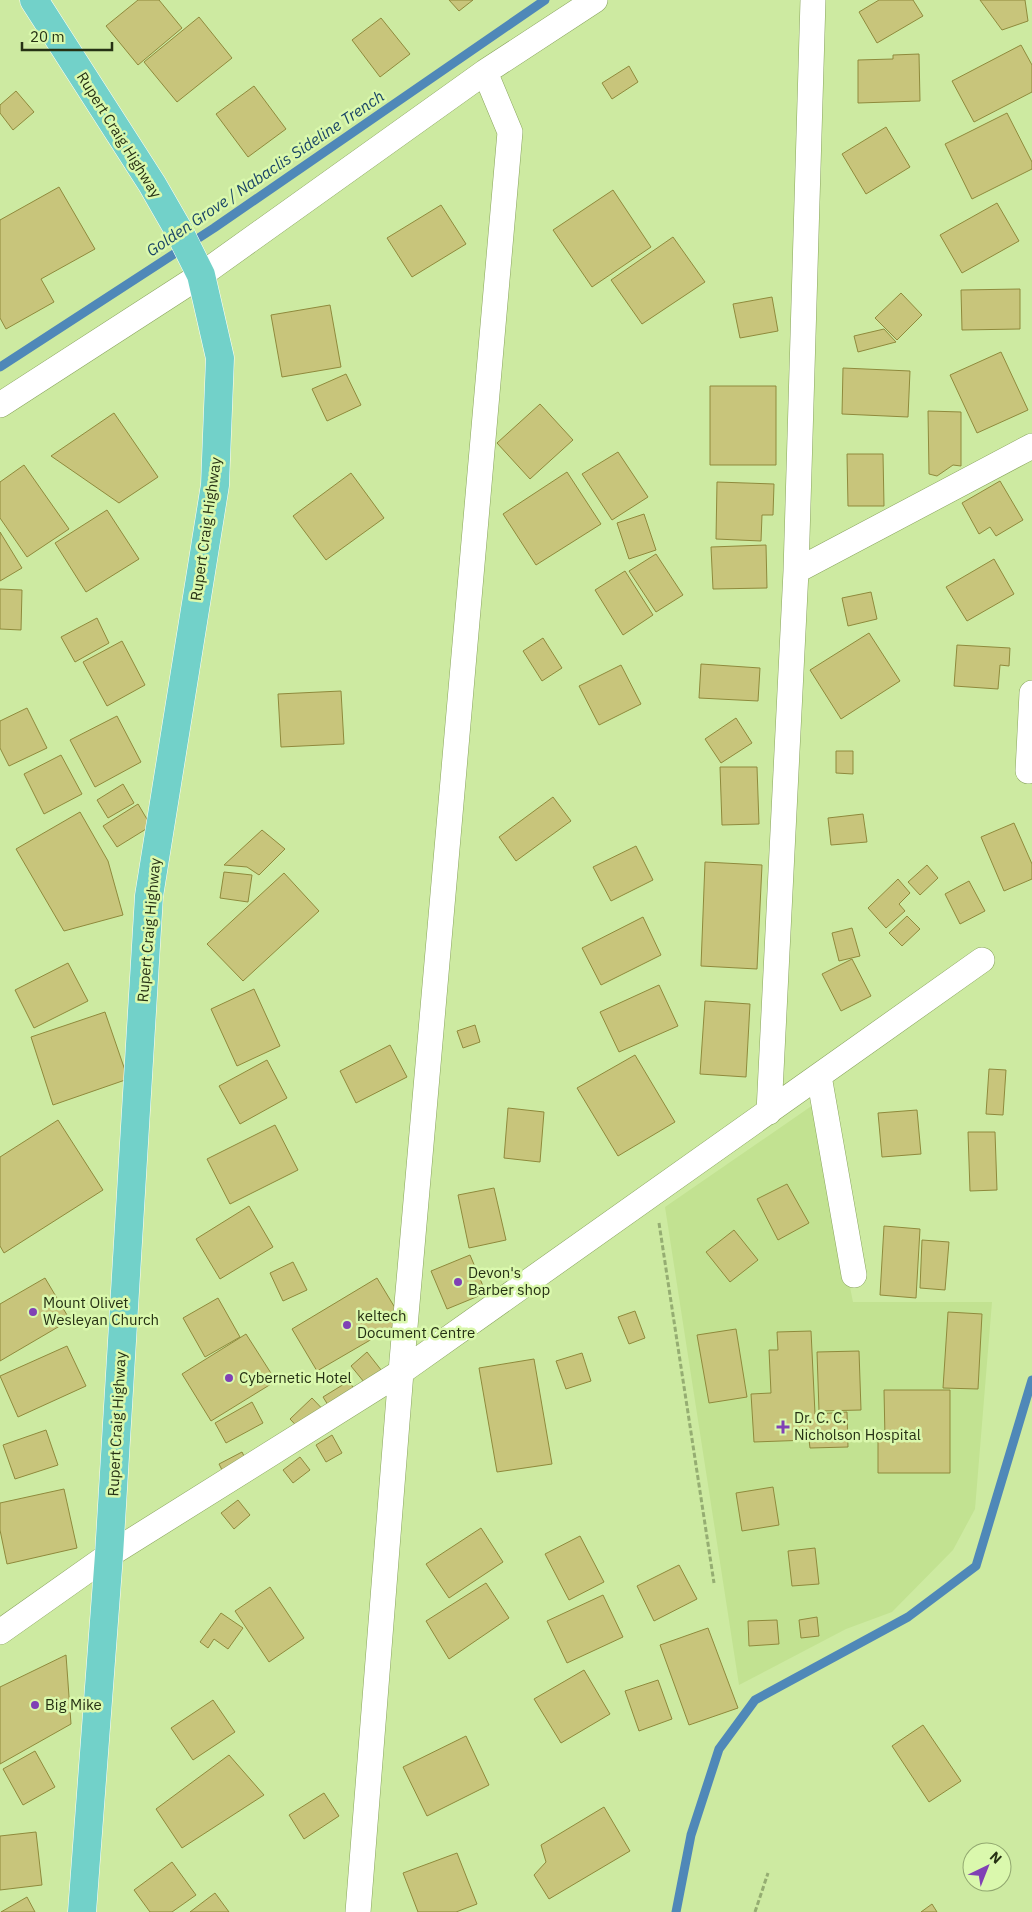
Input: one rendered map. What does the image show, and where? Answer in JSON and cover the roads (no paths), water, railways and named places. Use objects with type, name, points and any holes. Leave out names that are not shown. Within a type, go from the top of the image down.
[{"type":"main road","name":"Rupert Craig Highway","points":[[34,0],[152,184],[201,275],[220,358],[215,485],[149,896],[110,1555],[82,1912]]},
{"type":"street","points":[[769,1112],[796,571],[813,0]]},
{"type":"street","points":[[0,405],[201,275],[581,4]]},
{"type":"street","points":[[358,1912],[401,1372],[510,132],[485,72]]},
{"type":"street","points":[[796,571],[1032,446]]},
{"type":"street","points":[[1028,770],[1032,693]]},
{"type":"street","points":[[0,1632],[110,1555],[401,1372],[982,960]]},
{"type":"street","points":[[819,1076],[854,1275]]},
{"type":"waterway","name":"Golden Grove / Nabaclis Sideline Trench","points":[[0,367],[214,228],[545,0]]},
{"type":"waterway","points":[[676,1912],[691,1835],[719,1749],[755,1700],[908,1617],[976,1566],[1032,1380]]},
{"type":"place","name":"Devon's Barber shop","points":[[458,1282]]},
{"type":"place","name":"Mount Olivet Wesleyan Church","points":[[33,1312]]},
{"type":"place","name":"keltech Document Centre","points":[[347,1325]]},
{"type":"place","name":"Cybernetic Hotel","points":[[229,1378]]},
{"type":"place","name":"Dr. C. C. Nicholson Hospital","points":[[783,1427]]},
{"type":"place","name":"Big Mike","points":[[35,1705]]}]
